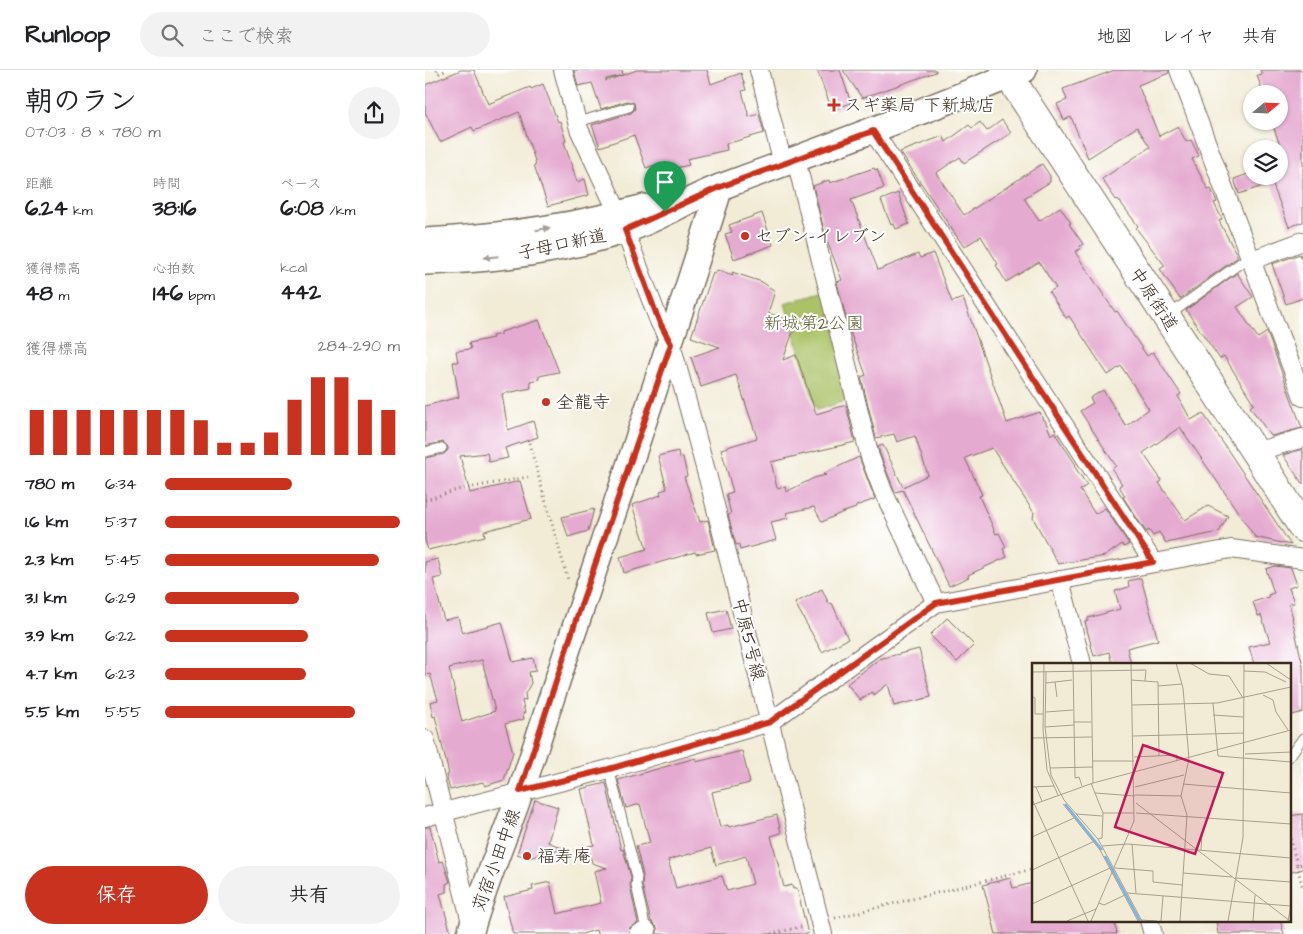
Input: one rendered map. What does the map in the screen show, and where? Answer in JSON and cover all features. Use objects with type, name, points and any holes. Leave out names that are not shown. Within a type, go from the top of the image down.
[{"type":"main road","name":"中原街道","points":[[1013,72],[1166,317],[1303,528]]},
{"type":"street","name":"中原5号線","points":[[563,70],[578,122],[622,223],[659,321],[671,344],[709,481],[822,928]]},
{"type":"street","points":[[759,70],[789,162],[870,456],[883,491],[936,603]]},
{"type":"street","points":[[1179,70],[1303,397]]},
{"type":"street","name":"子母口新道","points":[[425,262],[454,262],[519,254],[582,243],[622,223],[873,131],[1013,72]]},
{"type":"street","points":[[873,131],[1153,562]]},
{"type":"street","name":"苅宿小田中線","points":[[472,931],[671,344],[720,187]]},
{"type":"street","name":"子母口新道","points":[[425,242],[622,223]]},
{"type":"street","points":[[1251,258],[1303,241]]},
{"type":"street","points":[[1255,452],[1303,438]]},
{"type":"street","points":[[425,817],[609,769],[770,722],[936,603],[1231,549],[1303,560]]},
{"type":"street","points":[[1060,580],[1082,663]]},
{"type":"street","points":[[425,739],[472,931]]},
{"type":"lane","points":[[578,122],[629,106]]},
{"type":"lane","points":[[1166,317],[1251,258]]},
{"type":"lane","points":[[425,452],[442,448]]},
{"type":"lane","points":[[1291,754],[1303,738]]},
{"type":"lane","points":[[609,769],[637,877],[636,884],[644,933]]},
{"type":"path","points":[[437,70],[438,74],[447,70]]},
{"type":"path","points":[[529,443],[570,587]]},
{"type":"path","points":[[425,500],[457,490],[528,477]]},
{"type":"path","points":[[1291,842],[1303,889]]},
{"type":"path","points":[[1297,865],[1303,864]]},
{"type":"path","points":[[771,934],[822,928],[1032,869]]},
{"type":"green space","name":"新城第2公園","points":[[828,290],[855,398],[817,410],[785,303]]},
{"type":"building","points":[[461,70],[474,70],[488,104],[530,87],[531,89],[543,84],[558,122],[560,121],[566,141],[564,142],[577,182],[585,179],[589,195],[548,206],[519,112],[474,131],[472,127],[440,142],[425,112],[425,85]]},
{"type":"building","points":[[574,70],[622,70],[623,75],[637,70],[707,70],[711,84],[741,73],[746,90],[742,91],[749,117],[759,114],[764,133],[726,144],[727,150],[687,159],[689,165],[666,170],[665,166],[656,169],[655,165],[646,168],[634,135],[600,147],[592,125],[631,113],[635,109],[634,103],[627,101],[601,109],[592,83],[578,86]],"holes":[[[623,75],[606,81],[606,79]]]},
{"type":"building","points":[[817,70],[840,70],[851,103],[832,110]]},
{"type":"building","points":[[843,70],[936,70],[936,72],[862,98]]},
{"type":"building","points":[[1115,70],[1169,70],[1169,73],[1138,85],[1159,136],[1178,126],[1186,142],[1191,140],[1199,156],[1192,159],[1208,190],[1211,189],[1217,202],[1214,203],[1222,219],[1219,221],[1238,257],[1180,299],[1160,269],[1165,266],[1136,228],[1138,226],[1118,199],[1116,200],[1102,179],[1150,147],[1137,127],[1088,158],[1071,117],[1064,120],[1057,104],[1067,100],[1063,89]]},
{"type":"building","points":[[1260,70],[1303,70],[1303,222],[1289,227],[1273,185],[1288,185],[1288,140],[1278,140],[1274,130],[1288,130],[1288,85],[1260,85],[1257,75],[1262,74]]},
{"type":"building","points":[[1002,120],[1011,133],[964,163],[960,157],[936,173],[964,215],[1042,164],[1050,176],[1050,182],[1024,198],[1039,221],[1060,207],[1083,244],[1075,252],[1115,312],[1117,311],[1147,356],[1153,352],[1181,394],[1178,396],[1191,420],[1203,413],[1291,545],[1255,537],[1180,427],[1143,453],[1162,481],[1159,483],[1185,520],[1208,506],[1228,516],[1219,532],[1166,543],[1159,532],[1153,536],[1149,530],[1146,532],[1123,497],[1125,496],[1119,486],[1122,484],[1112,469],[1116,466],[1080,411],[1093,403],[1090,398],[1103,390],[1126,426],[1149,409],[1121,366],[1108,375],[1069,316],[1066,318],[1049,292],[1056,288],[1039,262],[1006,282],[996,265],[998,264],[981,236],[964,247],[900,152],[943,136],[946,142],[969,125],[972,128],[980,122],[987,131]]},
{"type":"building","points":[[874,168],[875,170],[877,169],[884,188],[851,200],[878,270],[918,254],[920,258],[933,253],[952,302],[963,298],[1007,423],[1040,412],[1051,435],[1054,432],[1087,485],[1080,490],[1095,514],[1105,508],[1129,544],[1124,547],[1122,544],[1105,556],[1058,564],[1033,518],[1034,513],[992,448],[965,458],[982,495],[979,496],[996,534],[999,533],[1006,547],[1003,549],[1007,557],[949,586],[903,490],[895,492],[880,454],[878,447],[883,445],[903,487],[928,475],[915,436],[897,442],[894,434],[876,438],[861,377],[866,375],[848,326],[837,282],[842,280],[826,238],[813,186],[829,180],[830,183]]},
{"type":"building","points":[[1243,176],[1243,185],[1266,185],[1239,194],[1234,179]]},
{"type":"building","points":[[898,193],[909,224],[896,229],[894,224],[891,225],[881,200]]},
{"type":"building","points":[[762,213],[773,245],[734,259],[725,234],[732,232],[729,225]]},
{"type":"building","points":[[1300,254],[1303,263],[1303,298],[1286,304],[1272,264]]},
{"type":"building","points":[[717,270],[733,275],[732,272],[762,282],[775,291],[768,313],[793,322],[792,325],[795,326],[783,360],[796,355],[816,414],[846,405],[855,442],[771,462],[777,488],[785,486],[786,492],[814,478],[826,475],[823,474],[859,457],[875,499],[822,522],[814,507],[786,513],[788,518],[771,522],[776,540],[740,550],[739,544],[736,545],[728,515],[731,514],[726,494],[733,492],[721,449],[757,438],[736,375],[701,387],[691,357],[720,347],[691,337],[713,273],[715,274]]},
{"type":"building","points":[[1237,273],[1253,297],[1237,307],[1258,338],[1267,332],[1302,428],[1271,436],[1250,407],[1254,404],[1224,356],[1220,359],[1186,310]]},
{"type":"building","points":[[539,320],[559,372],[539,376],[539,379],[530,381],[531,388],[502,394],[508,430],[533,421],[538,437],[505,448],[508,458],[489,462],[487,453],[460,456],[470,493],[520,481],[531,519],[484,531],[485,536],[428,550],[425,540],[425,458],[444,454],[448,447],[443,442],[425,446],[425,406],[459,397],[453,362],[458,362],[456,351],[471,349],[469,343],[493,338],[492,336],[501,334],[501,332]]},
{"type":"building","points":[[1303,449],[1303,485],[1283,455]]},
{"type":"building","points":[[678,451],[679,458],[683,457],[687,476],[684,477],[700,522],[708,520],[715,550],[696,554],[695,552],[624,573],[620,557],[647,549],[632,505],[661,495],[660,491],[667,489],[658,456]]},
{"type":"building","points":[[594,509],[588,531],[568,537],[562,517]]},
{"type":"building","points":[[438,559],[442,577],[433,579],[444,620],[458,617],[462,633],[502,622],[513,662],[533,658],[536,671],[529,672],[531,683],[525,694],[526,700],[522,701],[525,713],[523,713],[524,719],[505,724],[513,752],[504,780],[485,786],[483,782],[450,790],[446,775],[449,774],[430,702],[438,700],[430,674],[425,675],[425,562]],"holes":[[[482,660],[495,711],[462,722],[449,668]]]},
{"type":"building","points":[[1275,566],[1291,568],[1297,585],[1289,588],[1294,603],[1289,604],[1303,666],[1303,712],[1291,715],[1291,663],[1254,663],[1249,647],[1270,642],[1261,615],[1258,616],[1253,602],[1269,597],[1268,595],[1274,593],[1266,569]]},
{"type":"building","points":[[1141,578],[1158,640],[1127,648],[1131,663],[1112,663],[1109,652],[1094,656],[1085,622],[1088,621],[1088,618],[1120,609],[1115,591],[1129,587],[1128,581]]},
{"type":"building","points":[[822,589],[829,604],[832,603],[848,639],[822,652],[795,603]]},
{"type":"building","points":[[726,609],[731,629],[713,633],[708,613]]},
{"type":"building","points":[[947,618],[974,645],[957,662],[930,635]]},
{"type":"building","points":[[919,649],[931,697],[894,706],[888,684],[874,695],[872,692],[860,700],[847,684],[879,659]]},
{"type":"building","points":[[742,751],[750,783],[712,792],[720,827],[728,825],[729,827],[777,815],[781,833],[771,836],[784,887],[792,885],[793,889],[797,888],[808,934],[657,934],[657,927],[651,921],[642,885],[643,875],[636,846],[650,843],[640,804],[626,808],[618,780],[696,758],[696,762]],"holes":[[[711,848],[716,865],[746,856],[753,884],[727,891],[722,876],[676,888],[668,860]]]},
{"type":"building","points":[[606,783],[621,850],[623,849],[631,877],[630,886],[638,923],[630,927],[628,934],[597,934],[596,930],[582,934],[513,934],[504,897],[533,890],[532,886],[550,882],[557,914],[601,903],[594,871],[607,868],[592,863],[588,846],[594,845],[581,789]]},
{"type":"building","points":[[535,800],[558,807],[548,842],[562,848],[529,858],[517,854]]},
{"type":"building","points":[[1303,814],[1303,869],[1291,872],[1291,816]]},
{"type":"building","points":[[425,827],[430,827],[439,862],[443,861],[450,882],[446,884],[446,892],[440,894],[451,934],[425,934]]},
{"type":"building","points":[[1010,878],[1013,888],[1032,883],[1032,922],[1114,922],[1117,934],[996,934],[983,885]]},
{"type":"building","points":[[1216,922],[1281,922],[1284,934],[1218,934]]},
{"type":"place","name":"スギ薬局 下新城店","points":[[834,105]]},
{"type":"place","name":"セブン-イレブン","points":[[745,236]]},
{"type":"place","name":"全龍寺","points":[[546,402]]},
{"type":"place","name":"福寿庵","points":[[527,856]]},
{"type":"route","points":[[873,131],[1153,562],[936,603],[770,722],[609,769],[520,791],[578,614],[671,344],[659,321],[625,230],[665,212],[720,187],[873,131]]}]
